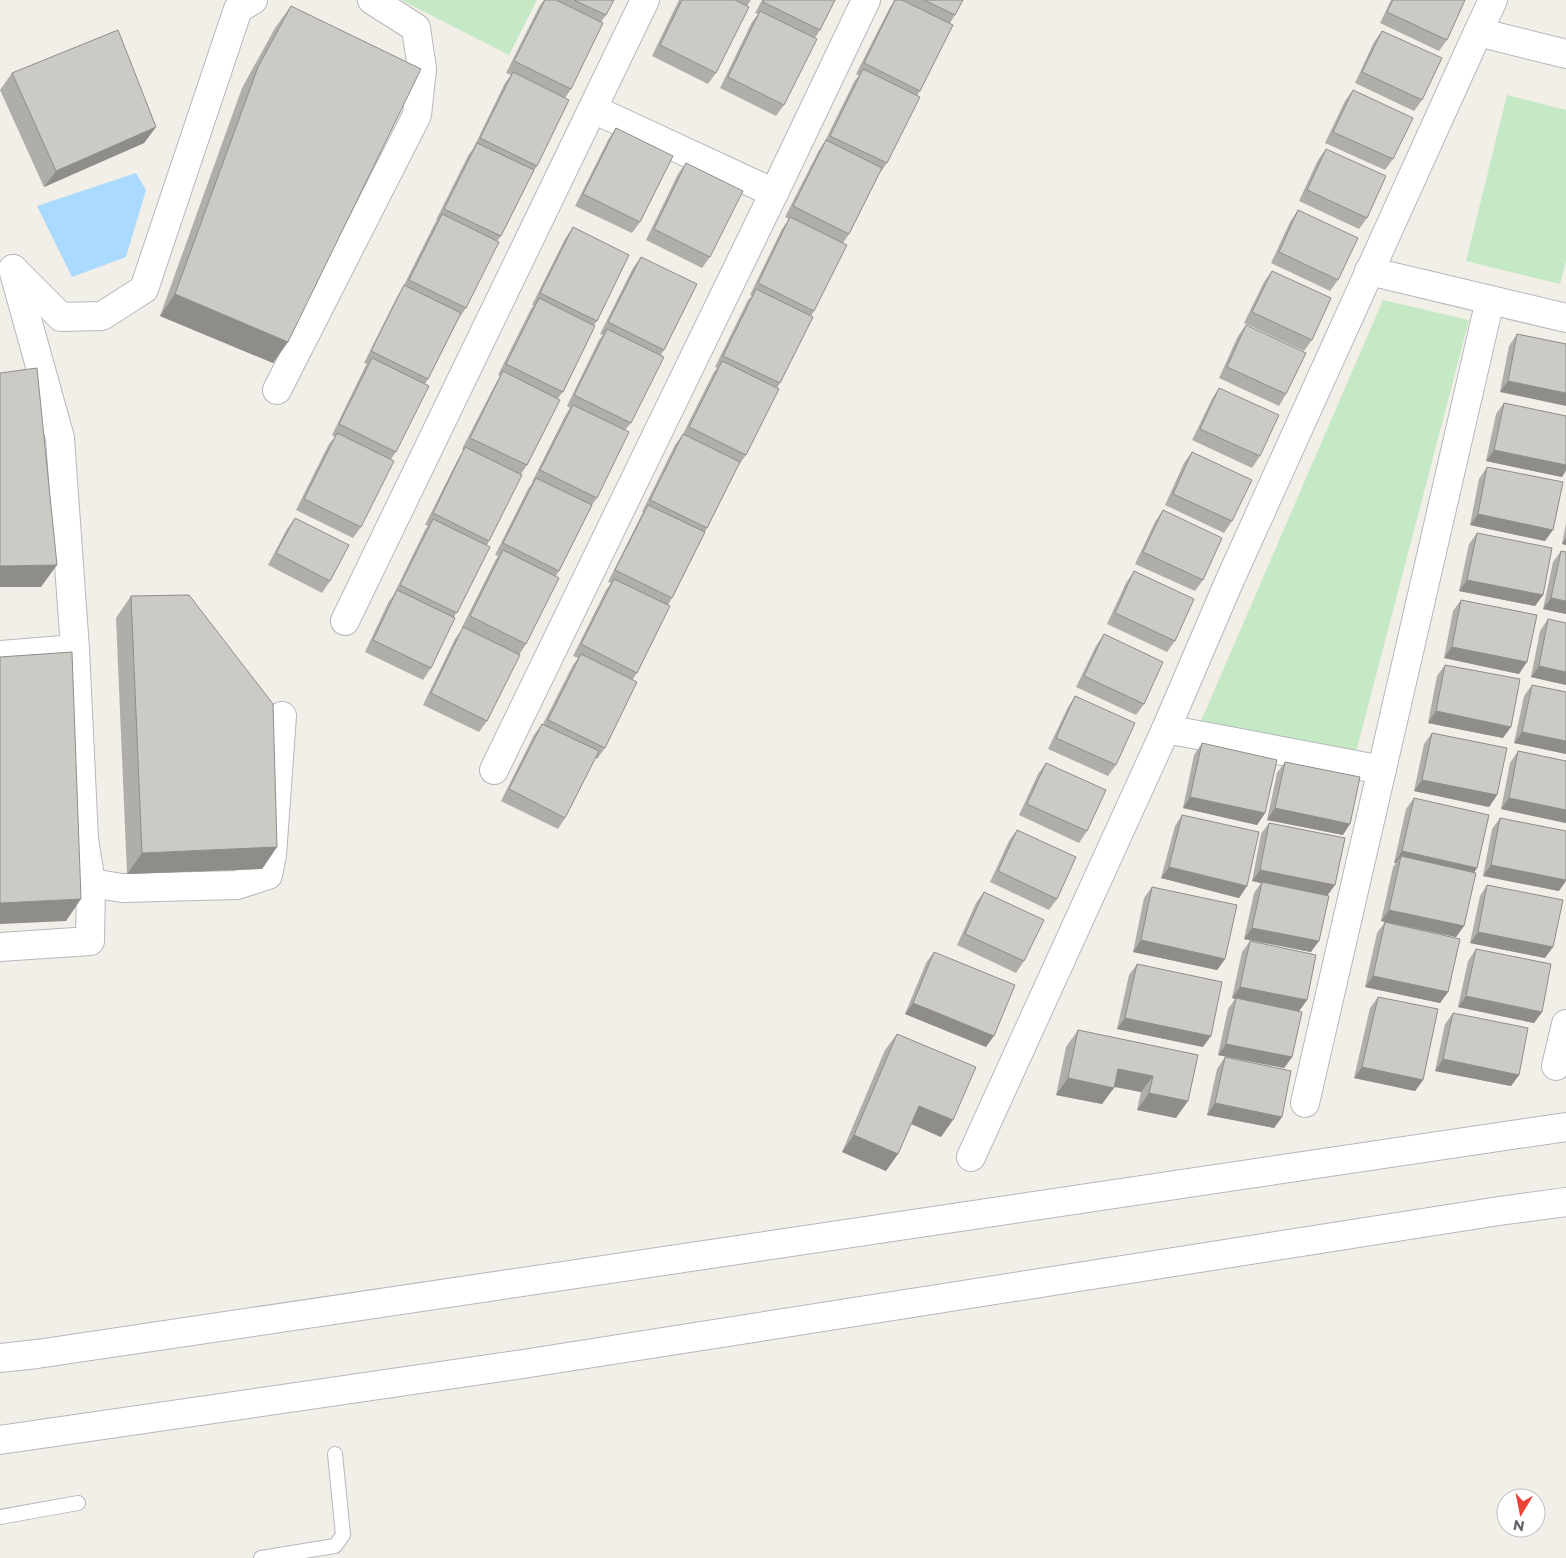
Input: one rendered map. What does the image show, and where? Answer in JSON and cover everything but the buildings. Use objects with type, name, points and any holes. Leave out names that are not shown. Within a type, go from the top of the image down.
[{"type":"street","points":[[6,264],[61,316],[102,316],[144,289],[238,9],[253,0]]},
{"type":"street","points":[[277,390],[417,115],[422,68],[416,28],[372,0]]},
{"type":"street","points":[[345,622],[645,0]]},
{"type":"street","points":[[494,770],[866,0]]},
{"type":"street","points":[[971,1157],[1166,729],[1229,582],[1493,0]]},
{"type":"street","points":[[1478,32],[1566,54]]},
{"type":"street","points":[[593,109],[774,193]]},
{"type":"street","points":[[0,946],[90,941],[91,883],[84,839],[75,650],[60,438],[6,264]]},
{"type":"street","points":[[1370,271],[1566,318]]},
{"type":"street","points":[[1305,1102],[1490,300]]},
{"type":"street","points":[[0,655],[75,650]]},
{"type":"street","points":[[91,883],[122,888],[237,885],[268,875],[272,855],[282,716]]},
{"type":"street","points":[[1166,729],[1382,770]]},
{"type":"street","points":[[1556,1066],[1566,1024]]},
{"type":"street","points":[[0,1358],[46,1353],[1566,1127]]},
{"type":"street","points":[[0,1440],[533,1363],[1566,1202]]},
{"type":"lane","points":[[262,1558],[335,1546],[343,1535],[335,1454]]},
{"type":"lane","points":[[0,1518],[78,1503]]},
{"type":"green space","points":[[401,0],[537,0],[509,55]]},
{"type":"green space","points":[[1507,95],[1566,110],[1566,261],[1560,284],[1466,261]]},
{"type":"green space","points":[[1383,300],[1469,320],[1356,752],[1201,721]]},
{"type":"water","points":[[136,173],[146,190],[126,257],[72,277],[37,206]]}]
